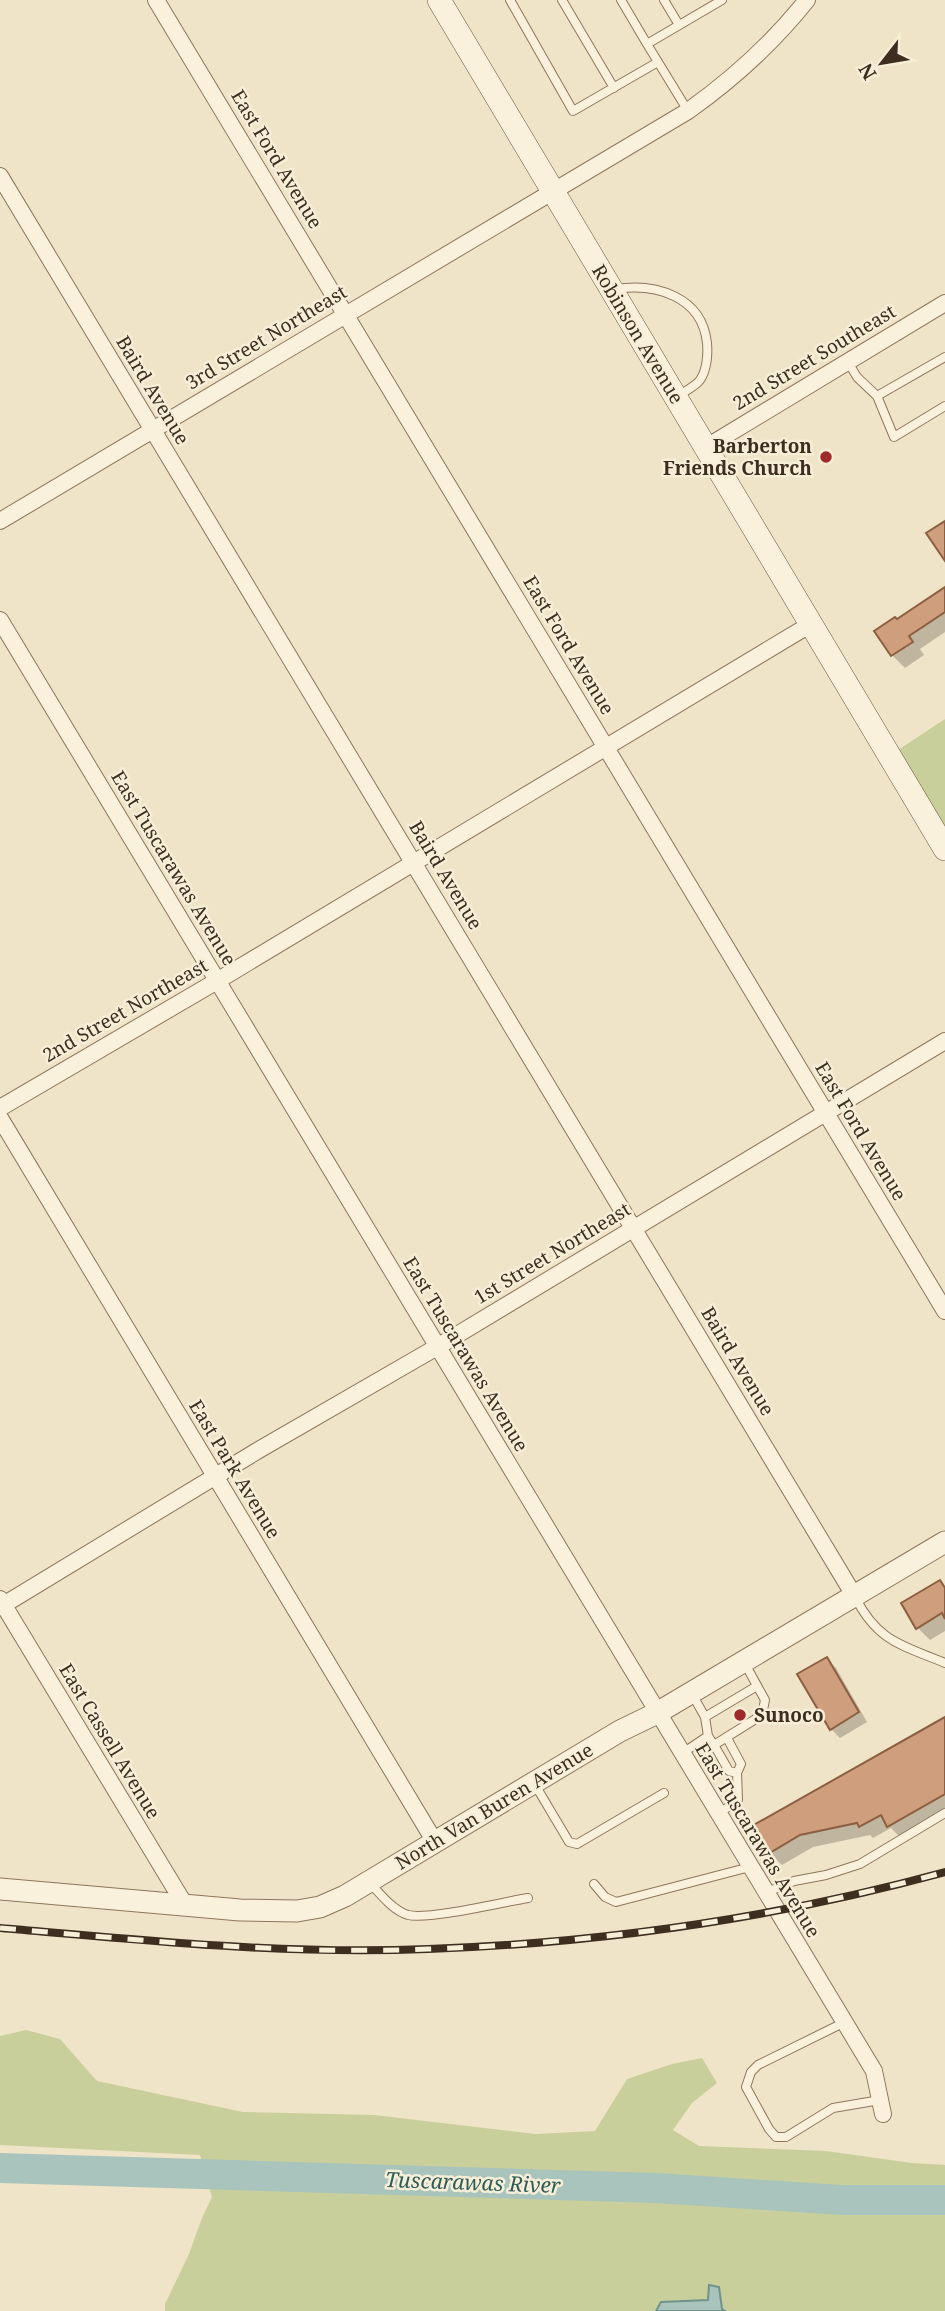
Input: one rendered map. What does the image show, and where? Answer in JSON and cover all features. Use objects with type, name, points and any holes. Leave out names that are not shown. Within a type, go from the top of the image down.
[{"type":"main road","name":"Robinson Avenue","points":[[439,0],[945,849]]},
{"type":"street","name":"East Ford Avenue","points":[[156,0],[945,1311]]},
{"type":"street","name":"3rd Street Northeast","points":[[0,521],[688,111],[744,69],[782,31],[807,0]]},
{"type":"street","name":"Baird Avenue","points":[[0,176],[855,1597]]},
{"type":"street","name":"2nd Street Southeast","points":[[705,448],[945,303]]},
{"type":"street","name":"East Tuscarawas Avenue","points":[[0,620],[681,1754],[845,2022],[874,2071],[882,2107]]},
{"type":"street","name":"2nd Street Northeast","points":[[0,1108],[811,624]]},
{"type":"street","name":"1st Street Northeast","points":[[1,1604],[437,1347],[945,1041]]},
{"type":"street","name":"East Park Avenue","points":[[0,1118],[435,1842]]},
{"type":"street","name":"North Van Buren Avenue","points":[[0,1889],[240,1910],[306,1910],[345,1896],[620,1731],[657,1713],[945,1542]]},
{"type":"street","name":"East Cassell Avenue","points":[[1,1604],[184,1905]]},
{"type":"lane","points":[[510,0],[573,111],[658,62]]},
{"type":"lane","points":[[562,0],[614,88]]},
{"type":"lane","points":[[621,0],[688,111]]},
{"type":"lane","points":[[664,0],[679,25]]},
{"type":"lane","points":[[647,44],[722,0]]},
{"type":"lane","points":[[612,290],[634,286],[660,289],[680,298],[695,310],[706,337],[708,354],[700,381],[676,397]]},
{"type":"lane","points":[[877,396],[945,357]]},
{"type":"lane","points":[[848,362],[858,377],[877,396],[894,437],[945,406]]},
{"type":"lane","points":[[855,1597],[876,1629],[892,1641],[945,1663]]},
{"type":"lane","points":[[714,1745],[762,1715],[765,1700],[744,1662]]},
{"type":"lane","points":[[705,1717],[757,1686]]},
{"type":"lane","points":[[691,1693],[705,1717],[708,1736],[729,1771],[737,1773]]},
{"type":"lane","points":[[681,1754],[708,1736]]},
{"type":"lane","points":[[718,1814],[738,1800],[737,1773],[741,1764],[727,1738]]},
{"type":"lane","points":[[534,1783],[569,1842],[577,1844],[664,1794]]},
{"type":"lane","points":[[765,1893],[794,1881],[826,1875],[860,1864],[945,1813]]},
{"type":"lane","points":[[594,1884],[605,1897],[615,1902],[750,1867]]},
{"type":"lane","points":[[369,1881],[383,1898],[407,1915],[433,1914],[528,1898]]},
{"type":"lane","points":[[845,2022],[758,2065],[751,2072],[746,2088],[776,2137],[786,2137],[833,2108],[882,2107]]},
{"type":"green space","points":[[945,719],[945,849],[889,756]]},
{"type":"green space","points":[[26,2030],[60,2039],[97,2081],[243,2112],[374,2115],[535,2134],[595,2131],[627,2079],[672,2064],[702,2058],[717,2083],[692,2103],[673,2130],[699,2146],[826,2151],[945,2165],[945,2311],[165,2311],[165,2304],[212,2197],[200,2155],[0,2145],[0,2036]]},
{"type":"water","points":[[709,2285],[719,2287],[722,2309],[725,2311],[656,2311],[661,2302],[708,2300]]},
{"type":"building","points":[[945,521],[945,561],[926,533]]},
{"type":"building","points":[[945,587],[945,612],[909,636],[913,642],[891,656],[874,631]]},
{"type":"building","points":[[940,1580],[945,1588],[945,1619],[942,1613],[916,1629],[901,1603]]},
{"type":"building","points":[[827,1657],[859,1712],[830,1730],[797,1674]]},
{"type":"building","points":[[945,1717],[945,1794],[887,1827],[881,1815],[859,1827],[857,1823],[800,1835],[768,1854],[752,1826]]},
{"type":"waterway","name":"Tuscarawas River","points":[[0,2168],[656,2188],[842,2200],[945,2200]]},
{"type":"railway","points":[[0,1928],[321,1950],[493,1946],[688,1926],[817,1903],[945,1872]]},
{"type":"place","name":"Barberton Friends Church","points":[[826,457]]},
{"type":"place","name":"Sunoco","points":[[740,1715]]}]
